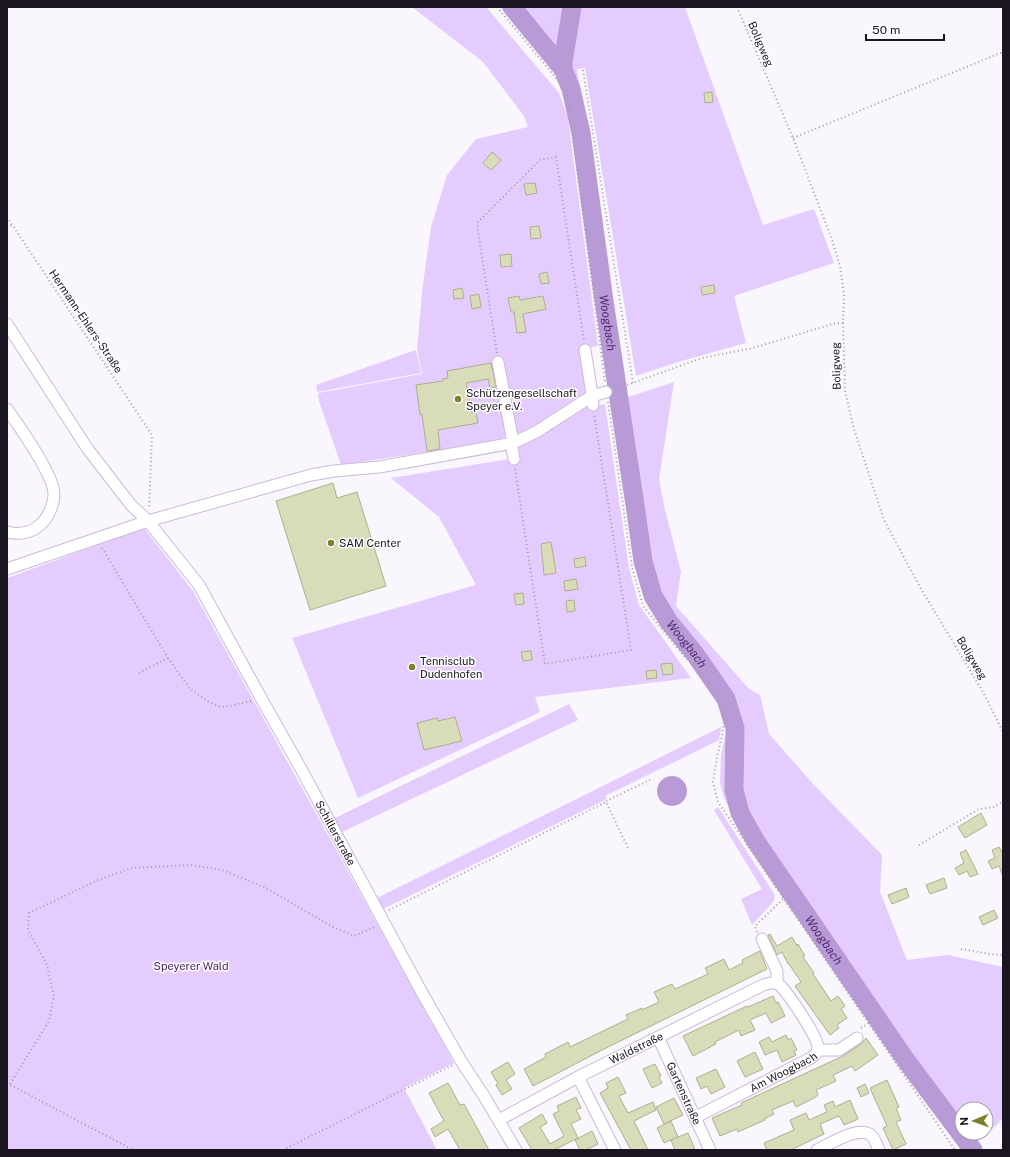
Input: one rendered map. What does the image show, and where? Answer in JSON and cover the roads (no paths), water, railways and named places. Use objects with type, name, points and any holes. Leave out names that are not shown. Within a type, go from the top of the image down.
[{"type":"street","name":"Schillerstraße","points":[[7,324],[87,448],[131,505],[148,521],[199,585],[300,767],[381,919],[461,1061],[499,1120],[516,1150]]},
{"type":"street","points":[[585,350],[593,401]]},
{"type":"street","points":[[498,362],[514,460]]},
{"type":"street","points":[[7,569],[148,521],[311,475],[334,471],[379,467],[512,443],[536,432],[611,391]]},
{"type":"street","points":[[7,409],[32,446],[49,476],[54,494],[51,507],[45,521],[36,529],[18,534],[7,532]]},
{"type":"street","points":[[762,939],[777,971],[777,983]]},
{"type":"street","name":"Waldstraße","points":[[499,1120],[578,1077],[763,985],[777,983]]},
{"type":"street","name":"Am Woogbach","points":[[696,1117],[811,1058],[816,1054],[818,1044],[812,1030],[780,985],[777,983]]},
{"type":"street","name":"Gartenstraße","points":[[658,1037],[710,1150]]},
{"type":"street","points":[[818,1050],[839,1050],[858,1038]]},
{"type":"street","points":[[578,1077],[616,1150]]},
{"type":"street","points":[[817,1150],[858,1131],[866,1132],[872,1136],[879,1150]]},
{"type":"waterway","name":"Woogbach","points":[[512,7],[563,69]]},
{"type":"waterway","name":"Woogbach","points":[[572,7],[563,69],[571,89],[581,133],[604,301],[643,561],[653,596],[669,622],[695,654],[726,699],[735,728],[734,790],[740,813],[755,840],[905,1059],[973,1150]]},
{"type":"place","name":"Schützengesellschaft Speyer e.V.","points":[[458,399]]},
{"type":"place","name":"SAM Center","points":[[331,543]]},
{"type":"place","name":"Tennisclub Dudenhofen","points":[[412,667]]},
{"type":"park label","name":"Speyerer Wald","points":[[191,966]]}]
